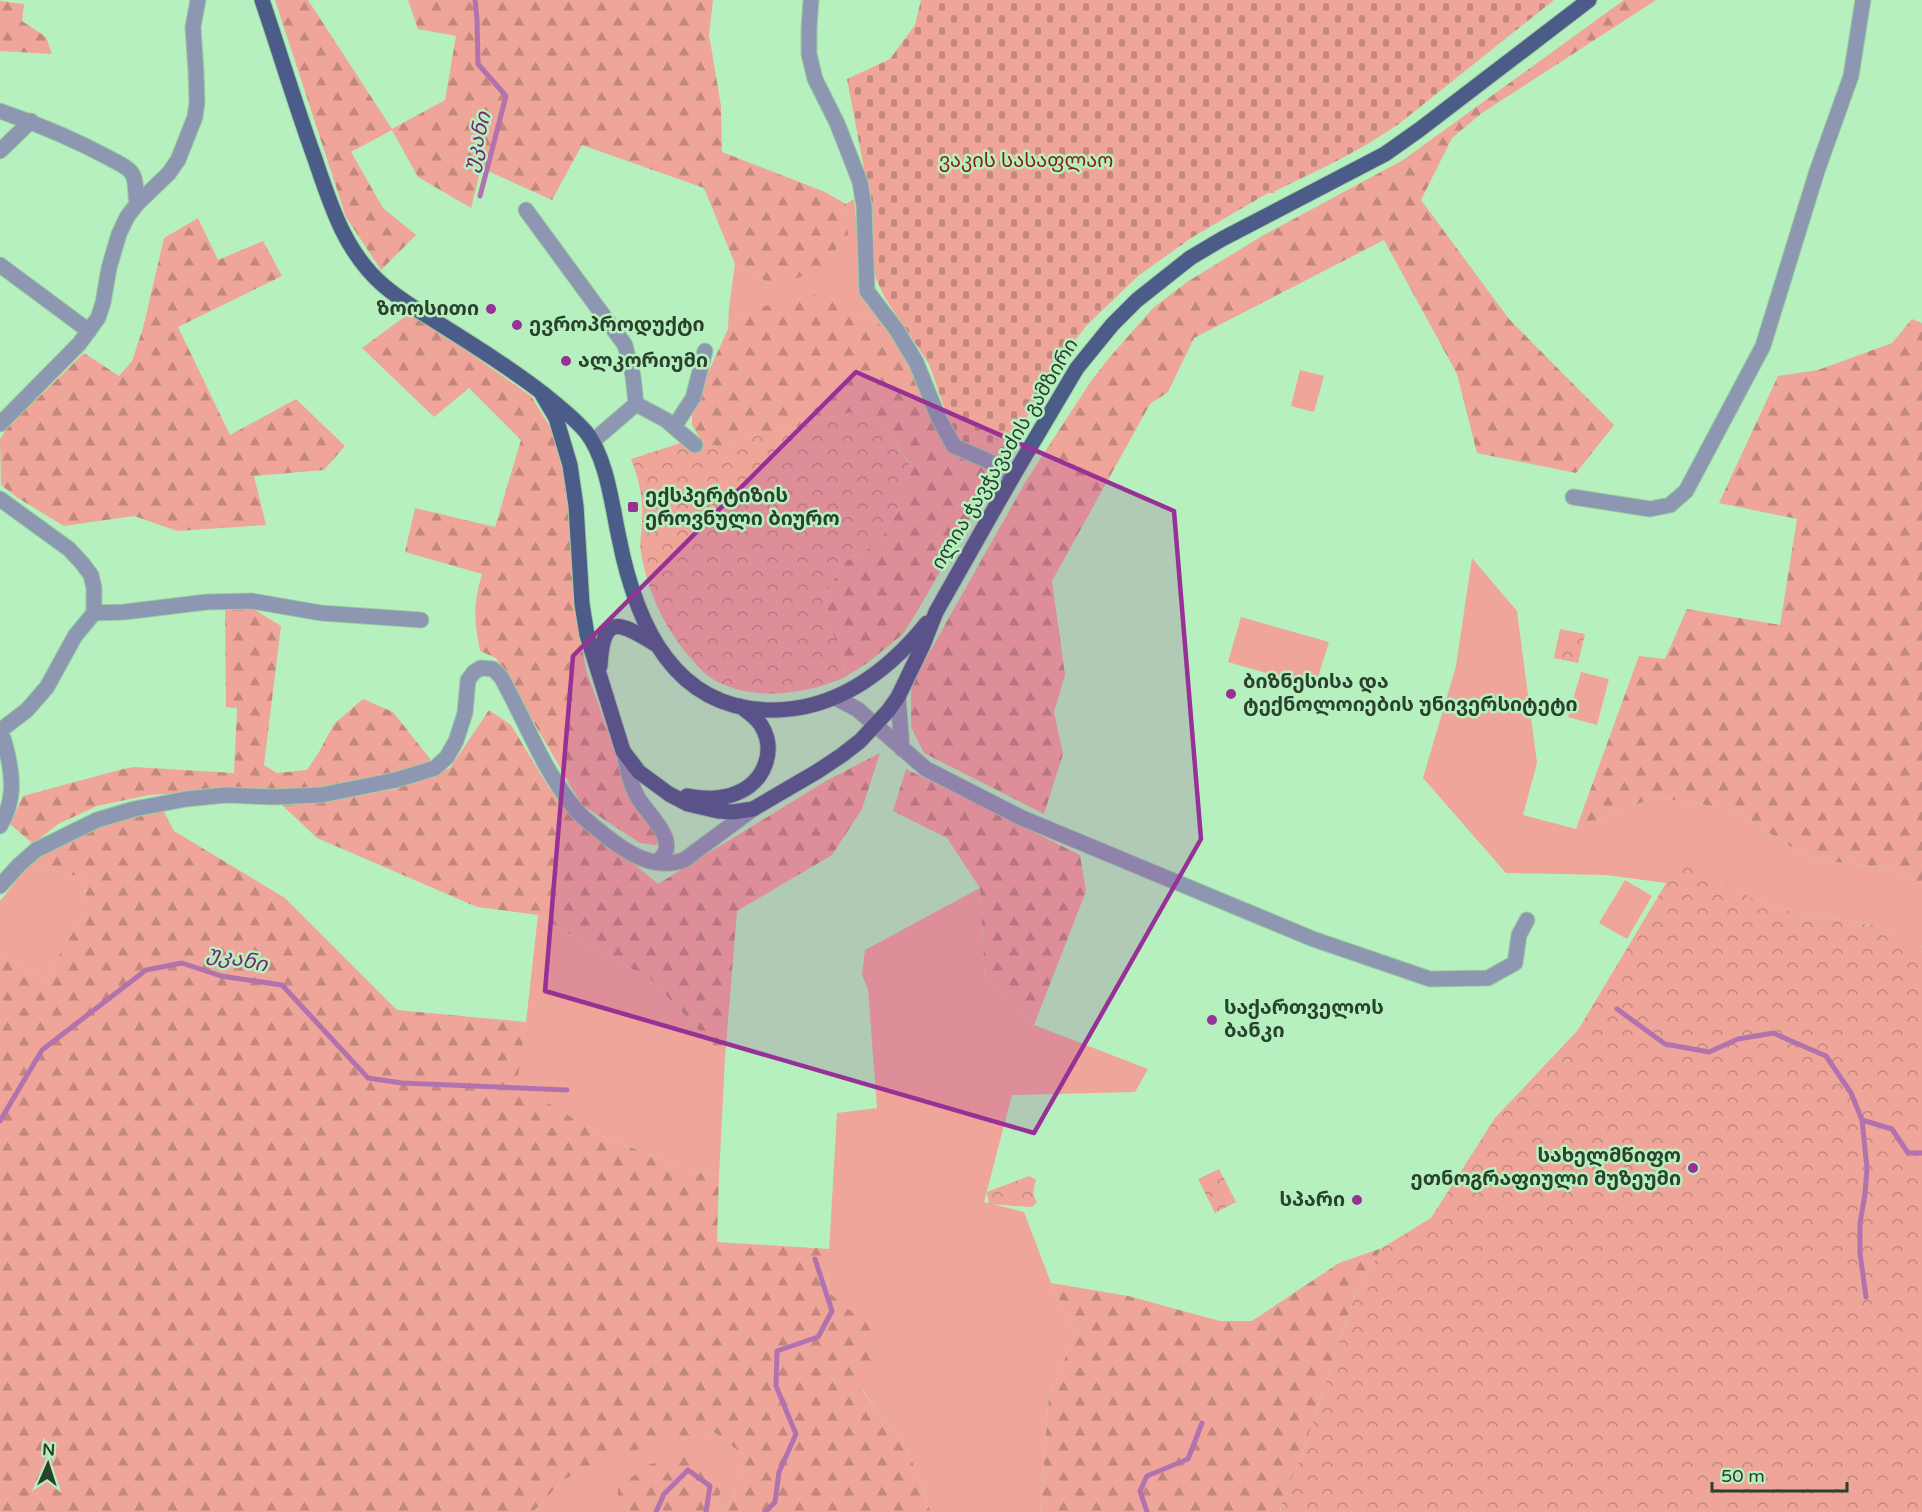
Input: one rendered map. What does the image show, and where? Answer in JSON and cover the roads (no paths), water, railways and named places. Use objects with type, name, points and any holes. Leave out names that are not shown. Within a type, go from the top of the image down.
[{"type":"main road","points":[[262,0],[335,218],[356,256],[383,285],[540,391],[579,423],[593,441],[609,493],[626,570],[655,644]]},
{"type":"main road","name":"ილია ჭავჭავაძის გამზირი","points":[[936,612],[1077,368],[1112,325],[1158,283],[1190,258],[1221,239],[1385,154],[1589,0]]},
{"type":"main road","points":[[540,391],[556,418],[570,465],[576,506],[582,604],[587,635],[623,751],[639,772],[669,794],[688,804],[711,810],[734,812],[753,808],[818,771],[860,741],[898,697],[936,612]]},
{"type":"main road","points":[[599,672],[603,639],[607,631],[615,627],[630,628],[655,644],[691,684],[719,700],[770,710],[788,710],[836,698],[861,684],[896,658],[936,612]]},
{"type":"main road","points":[[669,794],[706,799],[721,798],[753,783],[761,774],[768,755],[766,736],[761,724],[739,705]]},
{"type":"street","points":[[0,424],[66,359],[98,318],[109,268],[119,234],[127,217],[136,204],[170,172],[178,160],[195,117],[197,102],[193,27],[198,0]]},
{"type":"street","points":[[811,0],[808,54],[815,79],[837,123],[860,182],[864,206],[867,291],[896,329],[916,362],[939,419],[954,446],[986,460],[1013,476]]},
{"type":"street","points":[[1574,496],[1650,509],[1670,505],[1686,491],[1762,346],[1817,171],[1851,76],[1863,0]]},
{"type":"street","points":[[0,111],[32,121],[126,168],[132,173],[134,179],[136,204]]},
{"type":"street","points":[[0,151],[32,121]]},
{"type":"street","points":[[526,210],[625,345],[633,376],[636,404]]},
{"type":"street","points":[[0,265],[89,331]]},
{"type":"street","points":[[674,427],[693,398],[705,351]]},
{"type":"street","points":[[636,404],[666,420],[695,445]]},
{"type":"street","points":[[593,441],[636,404]]},
{"type":"street","points":[[0,499],[69,549],[91,575],[94,588],[94,613],[75,636],[47,687],[27,710],[1,730],[12,776],[12,794],[0,826]]},
{"type":"street","points":[[94,613],[124,612],[207,602],[252,601],[321,613],[421,620]]},
{"type":"street","points":[[0,886],[36,850],[97,820],[134,809],[186,799],[226,795],[274,797],[321,795],[396,780],[435,768],[447,757],[456,741],[465,713],[468,680],[474,672],[481,668],[493,669],[501,677],[559,788],[592,825],[627,852],[656,862],[674,863],[684,860],[753,808]]},
{"type":"street","points":[[898,697],[902,749]]},
{"type":"street","points":[[836,698],[857,710],[926,769],[1022,818],[1085,846],[1339,949],[1430,979],[1488,978],[1515,963],[1519,935],[1527,920]]},
{"type":"street","points":[[623,751],[630,778],[639,799],[657,821],[664,836],[666,850],[663,858],[656,862]]},
{"type":"waterway","name":"უკანი","points":[[475,0],[478,64],[506,96],[480,196]]},
{"type":"waterway","name":"უკანი","points":[[0,1121],[42,1050],[146,970],[182,963],[221,976],[282,985],[368,1078],[402,1083],[567,1090]]},
{"type":"waterway","points":[[1617,1009],[1665,1044],[1709,1052],[1738,1039],[1773,1033],[1826,1056],[1851,1093],[1862,1120],[1892,1129],[1908,1153],[1922,1153]]},
{"type":"waterway","points":[[1862,1120],[1867,1168],[1860,1223],[1860,1253],[1866,1297]]},
{"type":"waterway","points":[[765,1512],[775,1502],[779,1472],[796,1434],[776,1386],[777,1351],[818,1337],[832,1311],[815,1259]]},
{"type":"waterway","points":[[1147,1512],[1140,1491],[1147,1476],[1188,1459],[1202,1423]]},
{"type":"waterway","points":[[656,1512],[664,1494],[688,1470],[710,1486],[706,1512]]},
{"type":"place","name":"ზოოსითი","points":[[491,309]]},
{"type":"place","name":"ევროპროდუქტი","points":[[517,325]]},
{"type":"place","name":"ალკორიუმი","points":[[566,361]]},
{"type":"place","name":"ექსპერტიზის ეროვნული ბიურო","points":[[633,507]]},
{"type":"place","name":"ბიზნესისა და ტექნოლოიების უნივერსიტეტი","points":[[1231,694]]},
{"type":"place","name":"საქართველოს ბანკი","points":[[1212,1020]]},
{"type":"place","name":"სახელმწიფო ეთნოგრაფიული მუზეუმი","points":[[1693,1168]]},
{"type":"place","name":"სპარი","points":[[1357,1200]]},
{"type":"park label","name":"ვაკის სასაფლაო","points":[[1026,161]]}]
